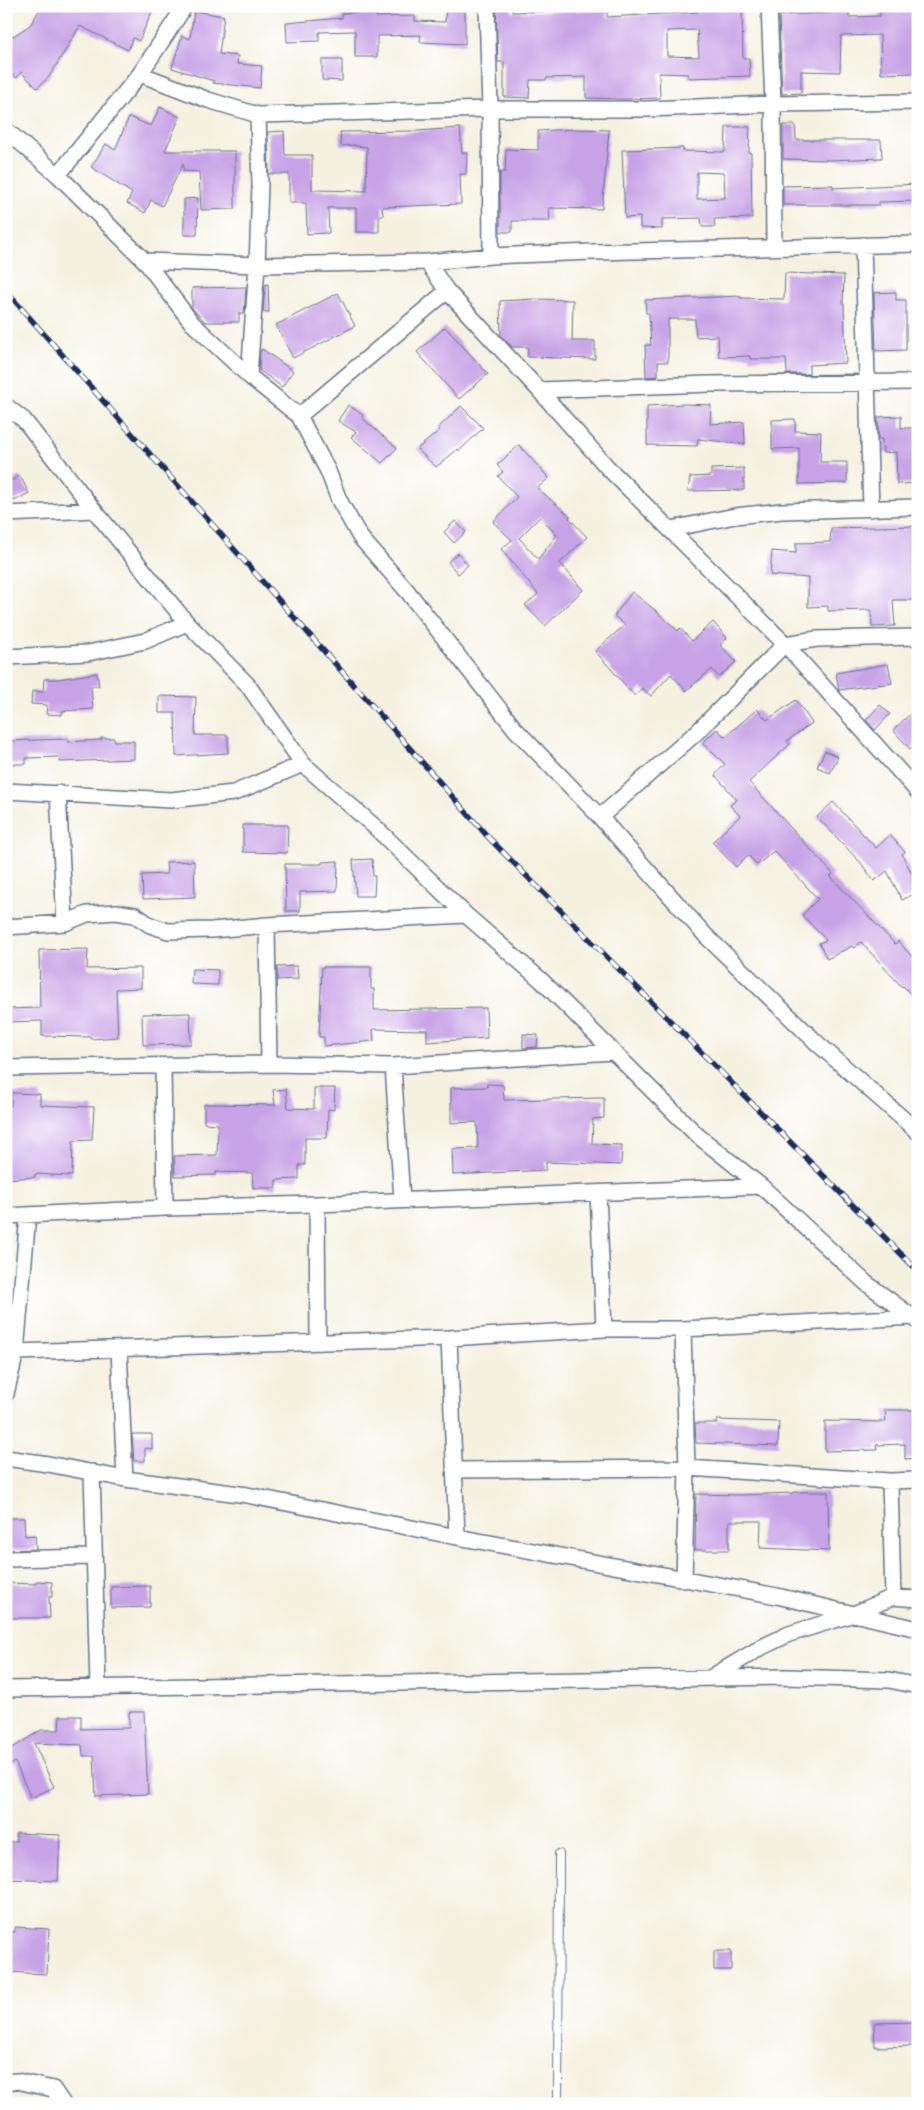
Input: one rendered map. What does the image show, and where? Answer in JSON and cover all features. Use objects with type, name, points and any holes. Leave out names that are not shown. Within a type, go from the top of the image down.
[{"type":"street","points":[[58,175],[140,74],[185,6]]},
{"type":"street","points":[[487,6],[491,256]]},
{"type":"street","points":[[769,6],[773,104],[774,247]]},
{"type":"street","points":[[140,74],[208,100],[258,115],[490,109],[648,109],[773,104],[918,102]]},
{"type":"street","points":[[249,376],[257,265],[260,185],[258,115]]},
{"type":"street","points":[[6,130],[58,175],[146,261],[192,323],[249,376],[299,416],[328,471],[339,500],[360,537],[408,592],[515,729],[600,817],[706,936],[817,1044],[918,1132]]},
{"type":"street","points":[[146,261],[257,265],[427,262],[491,256],[918,244]]},
{"type":"street","points":[[863,245],[871,509]]},
{"type":"street","points":[[427,262],[447,292],[539,390],[608,468],[785,644],[918,792]]},
{"type":"street","points":[[299,416],[447,292]]},
{"type":"street","points":[[539,390],[710,384],[918,382]]},
{"type":"street","points":[[6,406],[24,420],[186,623],[247,684],[303,764],[376,827],[466,915],[541,980],[696,1135],[761,1186],[866,1283],[916,1319]]},
{"type":"street","points":[[671,529],[735,516],[782,511],[918,507]]},
{"type":"street","points":[[6,514],[94,510]]},
{"type":"street","points":[[6,656],[88,653],[145,641],[186,623]]},
{"type":"street","points":[[600,817],[697,732],[785,644],[817,639],[918,637]]},
{"type":"street","points":[[6,791],[171,800],[234,793],[303,764]]},
{"type":"street","points":[[58,793],[66,923]]},
{"type":"street","points":[[6,927],[66,923],[87,914],[116,912],[135,915],[150,925],[168,931],[466,915]]},
{"type":"street","points":[[267,925],[269,1064]]},
{"type":"street","points":[[6,1068],[269,1064],[394,1066],[612,1052]]},
{"type":"street","points":[[163,1066],[165,1208]]},
{"type":"street","points":[[394,1066],[402,1200]]},
{"type":"street","points":[[6,1216],[165,1208],[317,1204],[761,1186]]},
{"type":"street","points":[[598,1193],[604,1329]]},
{"type":"street","points":[[317,1204],[318,1342]]},
{"type":"street","points":[[6,1394],[16,1352],[28,1215]]},
{"type":"street","points":[[16,1352],[449,1338],[604,1329],[683,1329],[916,1319]]},
{"type":"street","points":[[683,1329],[687,1468],[684,1580]]},
{"type":"street","points":[[449,1338],[456,1538]]},
{"type":"street","points":[[119,1349],[125,1480]]},
{"type":"street","points":[[6,1458],[92,1472],[125,1480],[248,1496],[456,1538],[777,1596],[918,1629]]},
{"type":"street","points":[[455,1470],[687,1468],[890,1481],[918,1480]]},
{"type":"street","points":[[92,1472],[98,1688]]},
{"type":"street","points":[[890,1481],[893,1597]]},
{"type":"street","points":[[6,1559],[94,1557]]},
{"type":"street","points":[[709,1679],[762,1647],[789,1634],[854,1614],[893,1597],[918,1599]]},
{"type":"street","points":[[6,1689],[845,1678],[889,1680],[918,1686]]},
{"type":"street","points":[[6,2082],[17,2081],[53,2089],[63,2104]]},
{"type":"lane","points":[[558,2104],[559,1854]]},
{"type":"building","points":[[42,6],[138,6],[152,12],[139,41],[133,38],[128,50],[80,26],[49,77],[37,88],[21,72],[17,78],[6,71],[6,41],[30,25]]},
{"type":"building","points":[[446,6],[465,6],[465,44],[420,42],[421,35],[377,36],[377,57],[355,57],[355,31],[319,32],[319,41],[287,42],[286,23],[342,18],[342,13],[376,12],[376,17],[415,16],[415,21],[445,22]]},
{"type":"building","points":[[496,6],[512,6],[512,12],[607,10],[607,17],[698,12],[698,6],[742,6],[743,58],[749,58],[750,76],[688,78],[688,74],[659,73],[660,98],[625,99],[586,98],[586,77],[547,78],[546,80],[530,80],[529,98],[504,97],[504,62],[498,62]],"holes":[[[697,30],[699,57],[667,56],[667,31]]]},
{"type":"building","points":[[918,7],[918,26],[912,26],[914,52],[917,52],[917,73],[881,74],[880,35],[841,36],[840,72],[801,71],[801,93],[782,94],[779,15],[849,12],[849,17],[880,16],[880,8]]},
{"type":"building","points":[[194,11],[224,16],[219,54],[238,56],[237,64],[262,66],[260,88],[213,83],[214,81],[172,68],[182,36],[190,39]]},
{"type":"building","points":[[322,60],[342,60],[342,81],[322,80]]},
{"type":"building","points":[[160,107],[180,117],[165,151],[235,151],[235,209],[201,210],[199,172],[183,171],[183,164],[162,206],[151,200],[145,213],[127,203],[132,193],[91,167],[106,144],[115,150],[129,117],[151,126]]},
{"type":"building","points":[[783,125],[795,125],[796,140],[881,140],[882,158],[783,159]]},
{"type":"building","points":[[726,127],[750,127],[749,153],[751,153],[752,218],[714,219],[715,227],[702,227],[701,218],[662,219],[662,229],[640,228],[640,217],[625,218],[622,150],[683,148],[683,151],[725,152]],"holes":[[[697,172],[724,173],[725,198],[697,199]]]},
{"type":"building","points":[[460,128],[462,153],[467,153],[466,174],[460,174],[461,204],[382,207],[383,216],[379,217],[379,232],[356,232],[356,208],[328,208],[329,233],[307,234],[306,203],[289,203],[289,174],[269,174],[268,132],[284,131],[285,155],[312,155],[312,190],[366,191],[367,147],[355,145],[341,146],[340,132],[417,131]]},
{"type":"building","points":[[609,130],[602,209],[549,208],[550,221],[512,221],[512,232],[500,232],[500,172],[505,172],[506,149],[538,150],[538,131]]},
{"type":"building","points":[[918,184],[918,201],[879,202],[879,205],[783,205],[783,186],[833,185],[833,188]]},
{"type":"building","points":[[198,198],[197,235],[184,235],[184,199]]},
{"type":"building","points":[[785,273],[844,275],[843,304],[846,363],[809,365],[809,374],[787,374],[786,359],[750,359],[750,356],[719,357],[718,336],[696,337],[695,319],[668,319],[668,362],[658,362],[658,376],[646,377],[645,345],[651,345],[649,313],[646,313],[645,300],[740,296],[740,298],[784,299]]},
{"type":"building","points":[[268,284],[269,312],[263,312],[265,285]]},
{"type":"building","points":[[246,287],[244,313],[239,313],[239,322],[205,322],[192,308],[192,288]]},
{"type":"building","points":[[896,292],[896,300],[906,300],[906,350],[876,351],[874,293]]},
{"type":"building","points":[[338,293],[355,326],[293,358],[276,325]]},
{"type":"building","points":[[535,299],[573,300],[572,341],[595,341],[595,359],[528,357],[528,347],[512,347],[501,335],[500,301]]},
{"type":"building","points":[[445,327],[488,374],[459,399],[417,352]]},
{"type":"building","points":[[262,349],[293,371],[282,387],[259,370],[260,352]]},
{"type":"building","points":[[348,405],[363,415],[362,418],[397,448],[382,463],[351,437],[356,432],[338,421]]},
{"type":"building","points":[[711,405],[710,424],[744,422],[745,444],[698,439],[697,446],[647,445],[647,406]]},
{"type":"building","points":[[461,406],[483,428],[459,451],[458,449],[436,467],[417,449],[440,430],[438,428]]},
{"type":"building","points":[[901,416],[901,428],[918,428],[918,483],[897,484],[896,452],[883,453],[882,439],[878,439],[878,417]]},
{"type":"building","points":[[795,419],[795,431],[821,432],[820,462],[847,462],[847,483],[799,484],[799,448],[772,449],[772,420]]},
{"type":"building","points":[[519,445],[549,478],[537,488],[570,516],[569,518],[587,537],[560,563],[583,590],[545,626],[525,605],[538,594],[501,549],[512,540],[493,522],[517,497],[498,476],[503,472],[497,465]],"holes":[[[540,517],[557,535],[538,559],[519,538]]]},
{"type":"building","points":[[744,468],[744,490],[688,491],[690,477],[711,476],[711,469]]},
{"type":"building","points":[[20,476],[29,493],[12,502],[6,492],[6,483]]},
{"type":"building","points":[[455,521],[466,532],[454,543],[444,532]]},
{"type":"building","points":[[918,526],[918,600],[893,600],[895,626],[872,627],[871,610],[828,611],[828,606],[808,607],[808,578],[770,575],[772,551],[796,553],[796,543],[830,542],[831,528]]},
{"type":"building","points":[[458,553],[468,565],[458,574],[448,562]]},
{"type":"building","points":[[632,592],[678,631],[680,628],[692,641],[713,622],[727,638],[720,645],[736,662],[719,677],[712,669],[686,691],[671,674],[651,696],[642,688],[635,696],[595,651],[625,625],[614,616]]},
{"type":"building","points":[[888,664],[892,683],[839,690],[836,673]]},
{"type":"building","points":[[97,673],[99,686],[91,686],[93,709],[62,711],[62,715],[46,714],[47,705],[31,704],[32,691],[43,692],[44,679],[58,679]]},
{"type":"building","points":[[159,696],[196,697],[195,735],[228,735],[228,753],[176,756],[175,713],[159,713]]},
{"type":"building","points":[[796,700],[812,723],[787,741],[790,744],[749,782],[833,874],[830,876],[895,944],[898,941],[918,963],[918,1001],[902,987],[861,942],[854,948],[852,946],[827,959],[819,943],[826,940],[802,915],[818,899],[774,851],[757,865],[748,855],[736,867],[712,842],[740,816],[730,805],[737,800],[715,775],[725,764],[702,743],[717,729],[725,737],[757,709],[767,720]]},
{"type":"building","points":[[880,705],[890,714],[875,730],[866,720]]},
{"type":"building","points":[[918,707],[918,742],[910,749],[893,730]]},
{"type":"building","points":[[101,738],[114,738],[114,741],[134,741],[134,759],[60,762],[60,757],[26,758],[26,764],[6,764],[6,741],[68,739],[68,742],[101,740]]},
{"type":"building","points":[[825,751],[838,757],[830,773],[817,767]]},
{"type":"building","points":[[833,802],[876,848],[890,835],[905,852],[902,854],[918,886],[918,892],[902,900],[887,871],[874,881],[861,863],[817,817]]},
{"type":"building","points":[[243,825],[288,825],[287,853],[243,852]]},
{"type":"building","points":[[372,859],[373,876],[375,876],[374,896],[356,896],[353,860]]},
{"type":"building","points":[[194,861],[195,897],[143,899],[142,875],[167,874],[166,862]]},
{"type":"building","points":[[338,861],[337,891],[300,892],[300,911],[286,911],[285,864],[322,864],[322,862]]},
{"type":"building","points":[[88,949],[87,969],[141,968],[141,988],[116,989],[118,1037],[91,1039],[91,1037],[42,1036],[42,1021],[6,1022],[6,1009],[40,1008],[39,950]]},
{"type":"building","points":[[297,966],[298,979],[277,980],[277,967]]},
{"type":"building","points":[[322,967],[371,967],[371,989],[374,989],[374,1010],[486,1008],[487,1038],[427,1042],[427,1030],[374,1029],[374,1041],[324,1046],[324,1037],[319,1037]]},
{"type":"building","points":[[192,969],[218,970],[218,985],[191,984]]},
{"type":"building","points":[[190,1013],[191,1044],[143,1045],[142,1014]]},
{"type":"building","points":[[523,1034],[538,1035],[537,1047],[523,1048]]},
{"type":"building","points":[[487,1084],[503,1085],[504,1100],[604,1098],[604,1118],[593,1119],[592,1144],[622,1145],[621,1165],[546,1162],[546,1170],[453,1175],[452,1149],[478,1148],[477,1122],[451,1123],[451,1088],[487,1087]]},
{"type":"building","points":[[314,1088],[335,1088],[334,1110],[328,1109],[327,1138],[305,1138],[305,1165],[299,1165],[299,1179],[276,1180],[276,1188],[253,1188],[252,1173],[216,1172],[216,1175],[175,1176],[174,1156],[217,1155],[218,1124],[204,1123],[204,1104],[275,1105],[273,1090],[286,1089],[288,1108],[314,1109]]},
{"type":"building","points":[[11,1093],[40,1094],[40,1105],[94,1107],[92,1140],[73,1141],[72,1176],[35,1174],[35,1177],[6,1179],[6,1105],[11,1106]]},
{"type":"building","points":[[885,1410],[918,1410],[918,1458],[905,1459],[905,1444],[876,1445],[877,1450],[825,1451],[825,1421],[886,1422]]},
{"type":"building","points":[[717,1420],[779,1422],[778,1446],[696,1443],[695,1423],[717,1423]]},
{"type":"building","points":[[132,1434],[152,1434],[152,1449],[145,1448],[145,1461],[134,1461]]},
{"type":"building","points":[[828,1492],[829,1551],[760,1548],[761,1521],[729,1521],[729,1550],[695,1550],[696,1494],[739,1495]]},
{"type":"building","points":[[6,1518],[24,1518],[25,1536],[35,1535],[36,1549],[6,1550]]},
{"type":"building","points":[[36,1581],[52,1582],[52,1597],[49,1597],[50,1618],[6,1618],[6,1583],[36,1584]]},
{"type":"building","points":[[150,1586],[150,1607],[111,1608],[111,1587]]},
{"type":"building","points":[[129,1712],[144,1712],[148,1794],[96,1796],[94,1756],[83,1756],[82,1745],[34,1743],[54,1787],[31,1798],[15,1762],[6,1768],[6,1752],[41,1730],[59,1730],[60,1716],[81,1716],[81,1729],[129,1728]]},
{"type":"building","points":[[16,1833],[60,1835],[58,1881],[6,1879],[6,1842],[16,1842]]},
{"type":"building","points":[[15,1927],[49,1929],[47,1974],[6,1972],[6,1932],[15,1932]]},
{"type":"building","points":[[714,1951],[731,1951],[731,1970],[714,1970]]},
{"type":"building","points":[[918,2022],[918,2046],[875,2047],[874,2023]]},
{"type":"railway","points":[[6,291],[489,838],[918,1271]]}]
